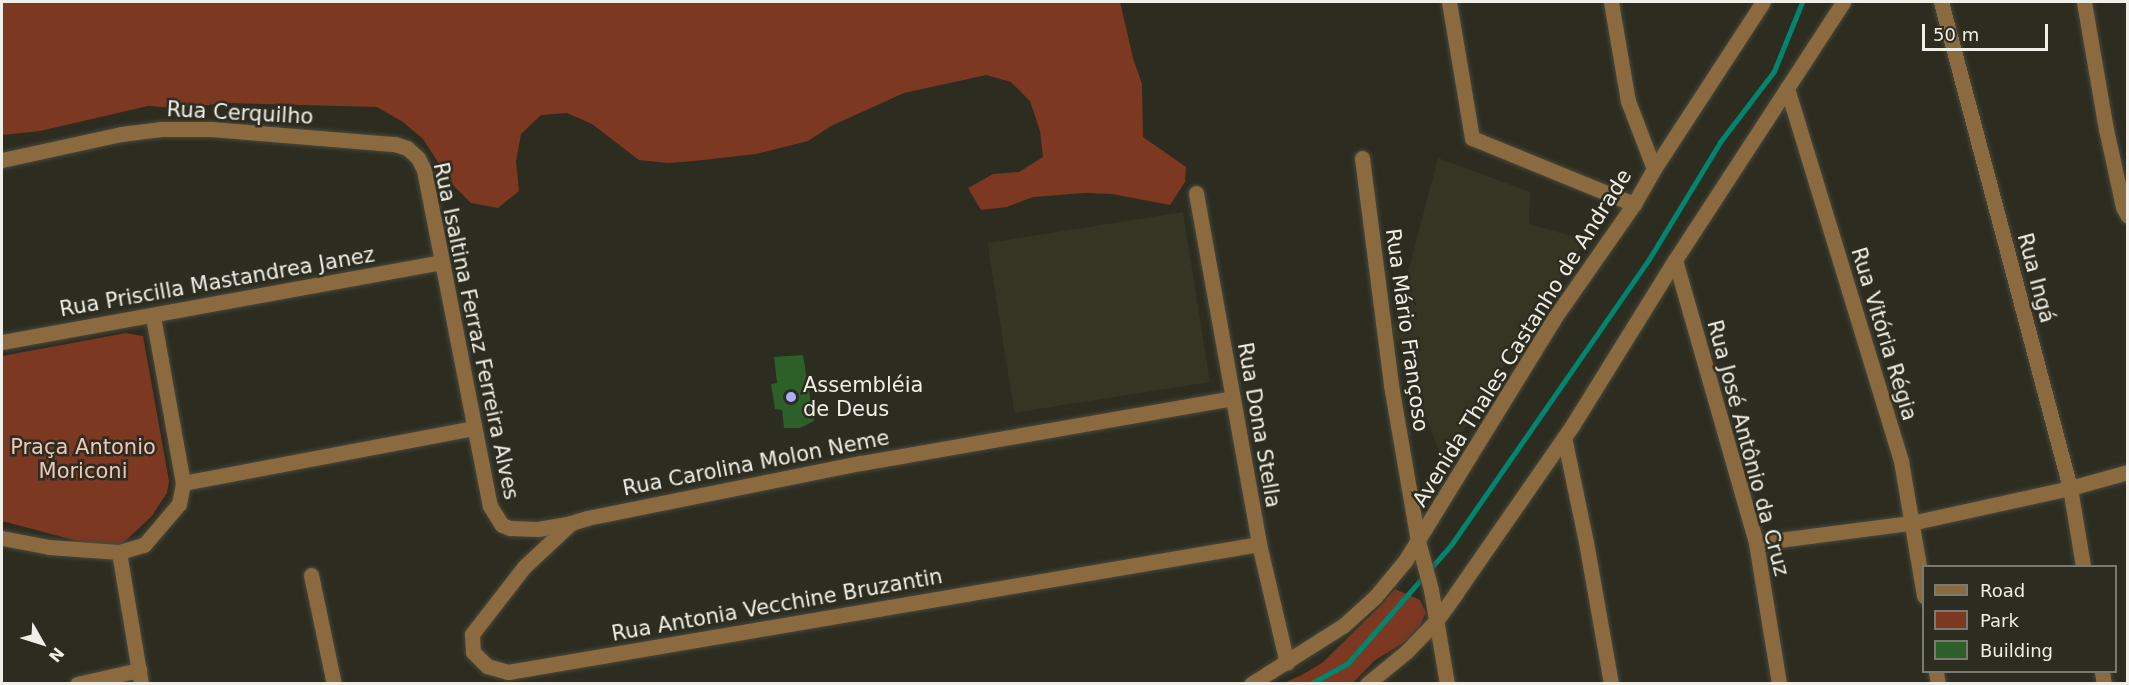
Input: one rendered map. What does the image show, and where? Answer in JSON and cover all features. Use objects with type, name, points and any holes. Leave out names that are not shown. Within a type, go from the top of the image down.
[{"type":"street","points":[[1449,2],[1472,138],[1634,204]]},
{"type":"street","points":[[1611,2],[1628,101],[1654,169]]},
{"type":"street","name":"Avenida Thales Castanho de Andrade","points":[[1251,684],[1344,625],[1375,597],[1418,541],[1553,320],[1634,204],[1654,169],[1763,2]]},
{"type":"street","points":[[1367,684],[1407,651],[1436,621],[1564,437],[1675,260],[1843,2]]},
{"type":"street","name":"Rua Ingá","points":[[1941,2],[2070,488],[2083,565]]},
{"type":"street","points":[[2084,2],[2106,129],[2127,216]]},
{"type":"street","name":"Rua Vitória Régia","points":[[1787,88],[1901,461],[1922,590]]},
{"type":"street","name":"Rua Cerquilho","points":[[2,160],[121,134],[160,129],[212,129],[394,144],[407,148]]},
{"type":"street","name":"Rua Isaltina Ferraz Ferreira Alves","points":[[407,148],[418,158],[424,170],[490,506],[502,525]]},
{"type":"street","name":"Rua Mário Françoso","points":[[1362,158],[1391,385],[1418,541],[1448,684]]},
{"type":"street","name":"Rua Dona Stella","points":[[1196,193],[1259,544],[1287,663]]},
{"type":"street","name":"Rua José Antônio da Cruz","points":[[1675,260],[1756,543],[1779,684]]},
{"type":"street","name":"Rua Priscilla Mastandrea Janez","points":[[2,342],[441,262]]},
{"type":"street","points":[[2,538],[48,547],[119,552],[144,545],[163,526],[179,504],[182,478],[153,316]]},
{"type":"street","name":"Rua Carolina Molon Neme","points":[[502,525],[526,530],[571,523],[861,464],[1232,398]]},
{"type":"street","points":[[182,478],[474,428]]},
{"type":"street","points":[[1564,437],[1586,542],[1611,684]]},
{"type":"street","points":[[1756,543],[1911,523],[2070,488],[2127,472]]},
{"type":"street","name":"Rua Antonia Vecchine Bruzantin","points":[[571,523],[524,567],[472,634],[473,652],[487,666],[508,672],[1259,544]]},
{"type":"street","points":[[77,684],[140,677],[119,552]]},
{"type":"street","points":[[311,575],[334,684]]},
{"type":"shaded area","points":[[1438,158],[1530,192],[1529,224],[1585,240],[1443,462],[1393,329]]},
{"type":"shaded area","points":[[1183,212],[1210,382],[1014,413],[987,243]]},
{"type":"green space","points":[[2,2],[1120,2],[1133,58],[1142,84],[1143,137],[1186,167],[1185,182],[1170,205],[1112,194],[1085,193],[1033,197],[1007,207],[981,210],[968,188],[993,174],[1019,172],[1043,157],[1040,131],[1030,101],[1011,82],[986,75],[904,93],[831,126],[808,141],[756,154],[694,161],[668,163],[639,160],[592,124],[567,113],[541,115],[521,134],[516,161],[519,191],[498,208],[471,203],[452,184],[423,139],[403,122],[377,107],[231,103],[174,108],[148,106],[40,131],[2,135]]},
{"type":"green space","name":"Praça Antonio Moriconi","points":[[126,333],[143,336],[169,481],[167,493],[152,516],[123,543],[119,552],[2,521],[2,356]]},
{"type":"green space","points":[[1395,589],[1420,600],[1426,613],[1419,627],[1406,641],[1374,661],[1353,683],[1281,684],[1322,663]]},
{"type":"building","name":"Assembléia de Deus","points":[[803,355],[814,421],[800,428],[784,428],[782,410],[775,409],[771,384],[777,383],[774,357]]},
{"type":"waterway","points":[[1310,684],[1348,663],[1451,545],[1649,259],[1720,142],[1774,71],[1802,2]]},
{"type":"place","name":"Assembléia de Deus","points":[[791,397]]}]
